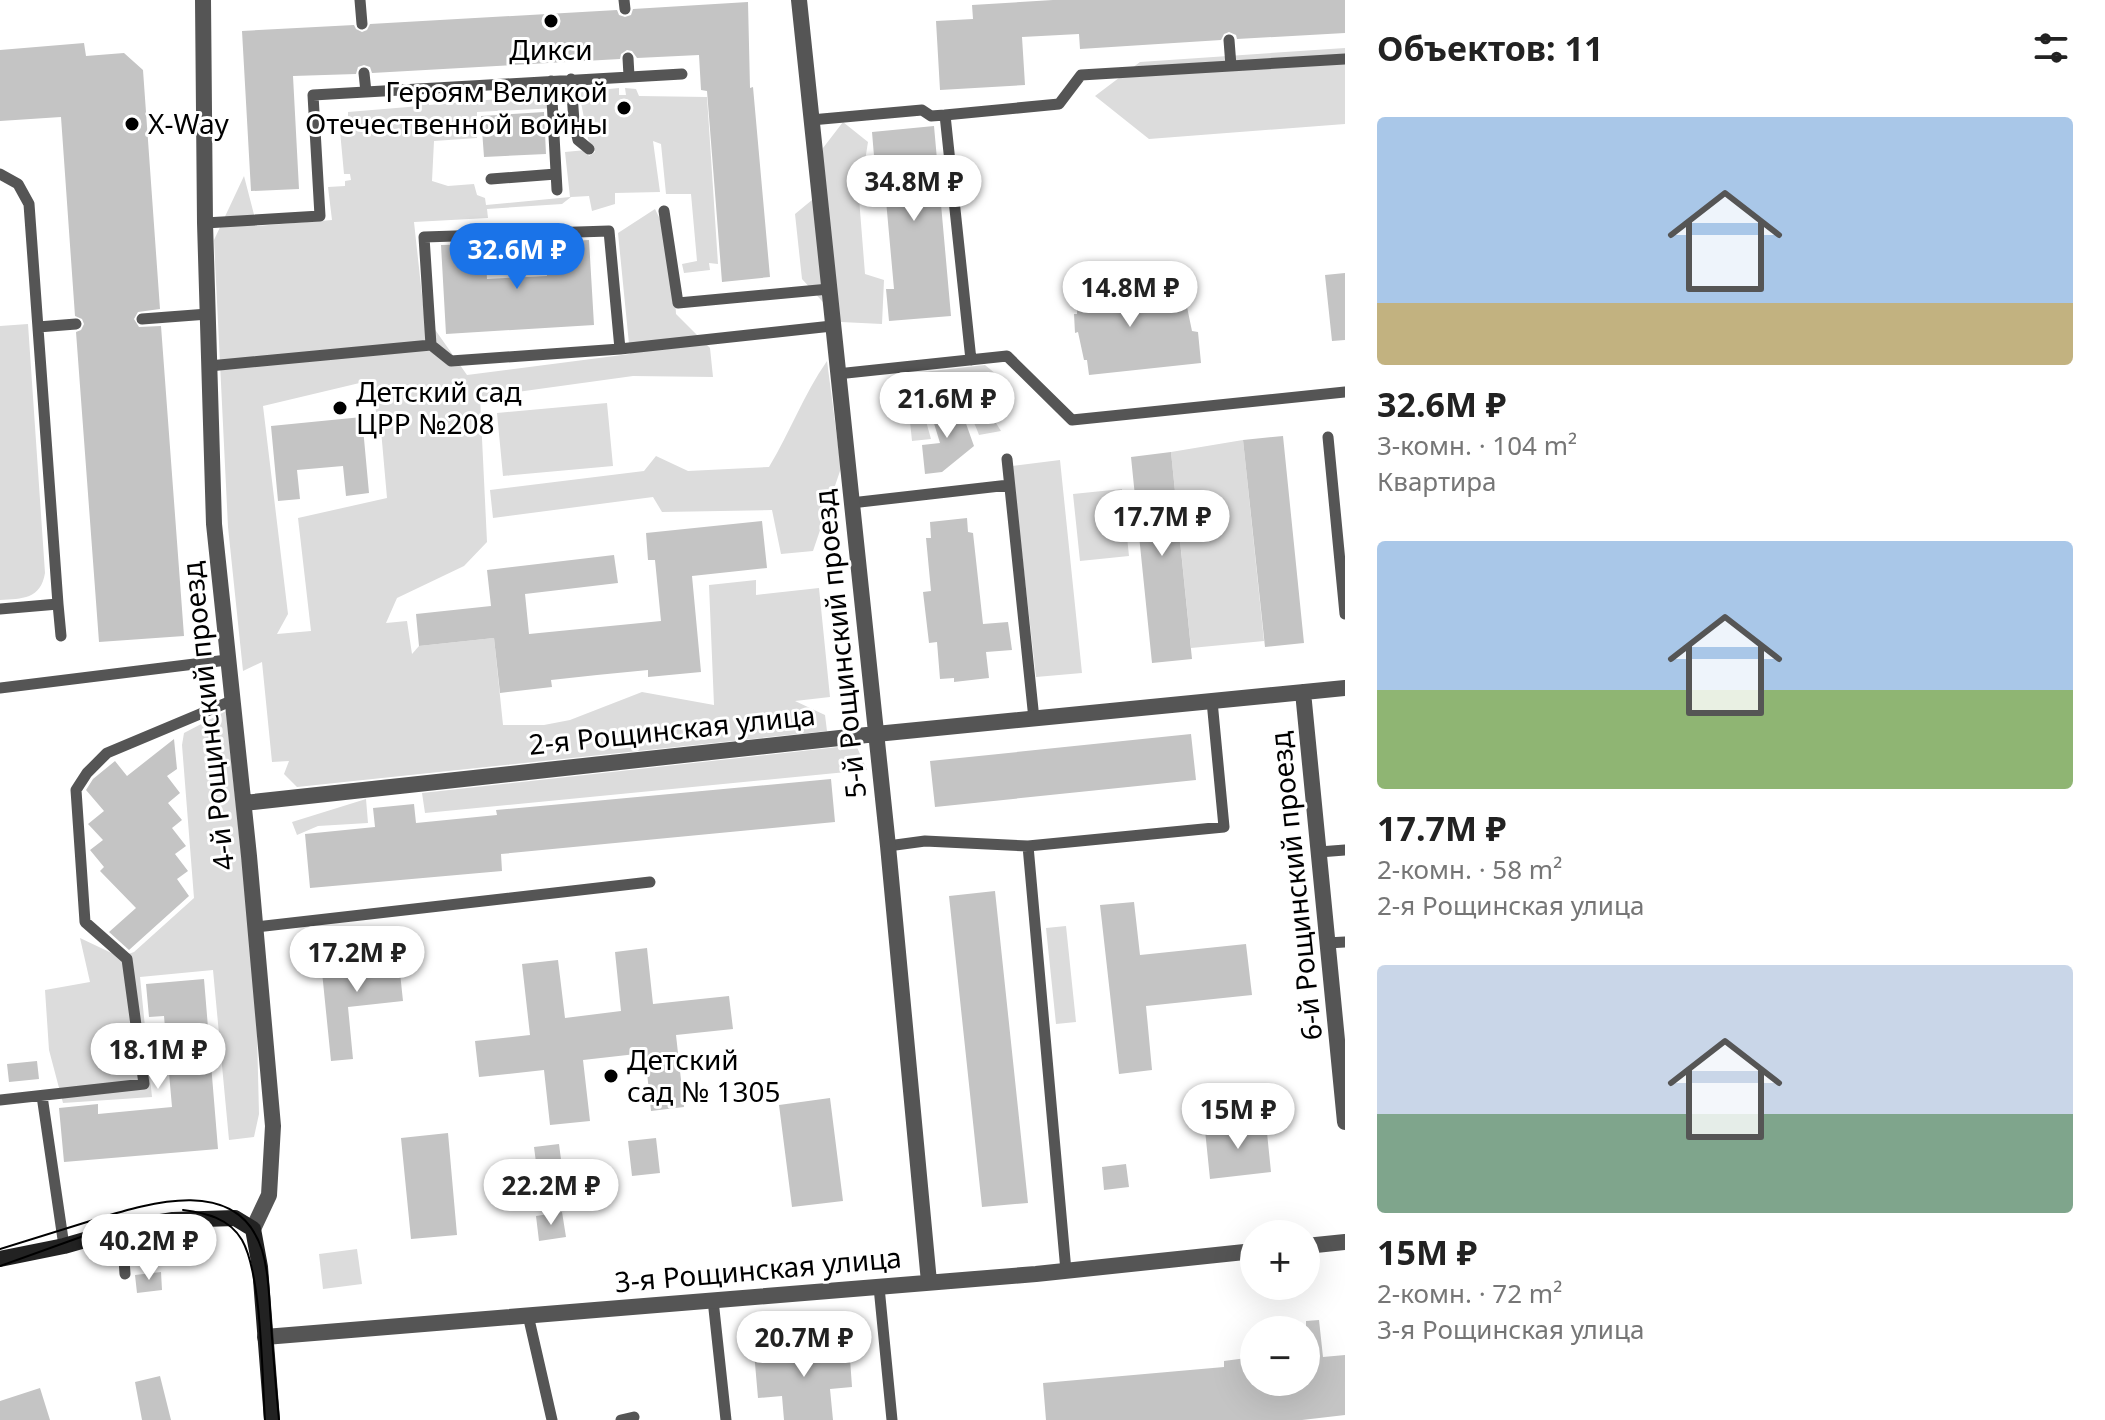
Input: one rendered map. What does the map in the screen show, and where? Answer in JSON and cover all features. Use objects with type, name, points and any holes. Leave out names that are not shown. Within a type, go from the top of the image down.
[{"type":"street","name":"4-й Рощинский проезд","points":[[203,0],[205,223],[214,524],[244,803],[273,1126],[269,1195],[253,1229]]},
{"type":"street","name":"5-й Рощинский проезд","points":[[799,0],[888,846],[929,1282]]},
{"type":"street","name":"2-я Рощинская улица","points":[[244,803],[876,734],[1345,688]]},
{"type":"street","name":"6-й Рощинский проезд","points":[[1303,692],[1345,1122]]},
{"type":"street","points":[[0,1259],[64,1246],[122,1229],[173,1220],[235,1218],[253,1229],[260,1267],[272,1420]]},
{"type":"street","points":[[1320,1245],[1345,1242]]},
{"type":"street","name":"3-я Рощинская улица","points":[[265,1337],[1066,1271],[1240,1252]]},
{"type":"lane","points":[[360,0],[362,24]]},
{"type":"lane","points":[[1229,40],[1231,66]]},
{"type":"lane","points":[[628,58],[629,76]]},
{"type":"lane","points":[[811,120],[922,110],[931,116],[1059,104],[1081,75],[1345,59]]},
{"type":"lane","points":[[364,73],[366,92]]},
{"type":"lane","points":[[205,223],[320,216],[313,95],[682,74]]},
{"type":"lane","points":[[571,79],[578,140],[589,149]]},
{"type":"lane","points":[[551,81],[557,190]]},
{"type":"lane","points":[[945,115],[971,360]]},
{"type":"lane","points":[[0,174],[18,184],[29,204],[61,636]]},
{"type":"lane","points":[[491,179],[556,174]]},
{"type":"lane","points":[[664,211],[678,303],[829,289]]},
{"type":"lane","points":[[431,345],[424,237],[609,231],[620,349]]},
{"type":"lane","points":[[142,319],[208,314]]},
{"type":"lane","points":[[38,327],[76,324]]},
{"type":"lane","points":[[209,366],[431,345],[451,361],[620,349],[832,326]]},
{"type":"lane","points":[[837,374],[1007,356],[1072,420],[1345,392]]},
{"type":"lane","points":[[1328,437],[1345,614]]},
{"type":"lane","points":[[1007,459],[1034,719]]},
{"type":"lane","points":[[851,503],[1009,485]]},
{"type":"lane","points":[[0,609],[58,604]]},
{"type":"lane","points":[[0,688],[227,660]]},
{"type":"lane","points":[[0,1100],[144,1084],[127,959],[85,922],[76,790],[87,773],[107,753],[231,701]]},
{"type":"lane","points":[[888,846],[925,841],[1028,846],[1224,827],[1212,701]]},
{"type":"lane","points":[[1028,846],[1066,1271]]},
{"type":"lane","points":[[1319,852],[1345,850]]},
{"type":"lane","points":[[256,927],[650,882]]},
{"type":"lane","points":[[1327,943],[1345,942]]},
{"type":"lane","points":[[42,1096],[64,1246]]},
{"type":"lane","points":[[122,1229],[125,1274]]},
{"type":"lane","points":[[879,1287],[892,1420]]},
{"type":"lane","points":[[713,1300],[726,1420]]},
{"type":"lane","points":[[528,1315],[552,1420]]},
{"type":"lane","points":[[621,1420],[634,1417]]},
{"type":"shaded area","points":[[1345,48],[1345,124],[1149,139],[1095,96],[1140,62]]},
{"type":"shaded area","points":[[619,88],[619,95],[626,95],[625,88],[636,89],[639,96],[707,97],[718,264],[709,263],[710,270],[684,273],[682,264],[697,261],[691,194],[666,194],[661,144],[653,141],[660,192],[615,193],[615,204],[592,211],[589,196],[571,197],[562,204],[487,209],[488,218],[414,222],[424,314],[467,375],[630,354],[618,233],[655,209],[672,244],[676,314],[710,348],[713,377],[633,376],[480,397],[487,542],[464,566],[397,598],[386,623],[407,621],[412,654],[419,646],[494,638],[503,725],[544,725],[570,720],[642,692],[714,705],[709,585],[756,580],[756,595],[819,588],[830,697],[795,701],[825,715],[827,731],[297,787],[284,774],[289,761],[272,762],[262,662],[243,671],[228,527],[214,240],[244,176],[257,226],[332,220],[328,187],[345,186],[345,181],[351,180],[350,174],[344,174],[339,120],[348,120],[348,112],[420,106],[420,99],[427,98],[429,105],[555,94],[557,108],[477,112],[477,138],[434,141],[432,181],[448,186],[474,184],[477,195],[485,198],[486,205],[570,197],[565,152],[586,150],[589,156],[595,152],[588,139],[579,92]],"holes":[[[368,381],[381,430],[387,498],[298,518],[311,631],[277,634],[288,614],[263,406]]]},
{"type":"shaded area","points":[[843,122],[868,142],[859,198],[865,274],[884,280],[882,324],[841,322],[802,279],[795,214],[812,200],[823,148]]},
{"type":"shaded area","points":[[28,324],[45,573],[35,593],[23,598],[0,600],[0,326]]},
{"type":"shaded area","points":[[827,361],[841,468],[813,551],[781,554],[772,510],[662,512],[653,497],[493,518],[490,490],[644,471],[656,456],[688,471],[769,467]]},
{"type":"shaded area","points":[[985,365],[996,374],[988,384],[993,396],[986,407],[1001,431],[979,435],[965,410],[938,401],[936,397],[900,401],[897,375]]},
{"type":"shaded area","points":[[920,400],[931,439],[912,441],[908,402]]},
{"type":"shaded area","points":[[607,403],[613,466],[503,476],[497,413]]},
{"type":"shaded area","points":[[1243,440],[1264,641],[1191,648],[1171,452]]},
{"type":"shaded area","points":[[1060,460],[1082,673],[1036,677],[1012,466]]},
{"type":"shaded area","points":[[1122,489],[1129,556],[1080,561],[1073,494]]},
{"type":"shaded area","points":[[226,711],[256,994],[259,1114],[254,1137],[229,1140],[213,970],[140,977],[152,1097],[63,1103],[49,1050],[45,990],[90,982],[80,938],[120,957],[134,952],[194,898],[182,745],[184,733]]},
{"type":"shaded area","points":[[856,745],[867,770],[425,813],[422,793]]},
{"type":"shaded area","points":[[366,799],[368,823],[318,826],[297,835],[292,822]]},
{"type":"shaded area","points":[[1066,926],[1076,1022],[1056,1024],[1046,928]]},
{"type":"shaded area","points":[[357,1249],[362,1284],[323,1289],[319,1254]]},
{"type":"building","points":[[1053,0],[1345,0],[1345,33],[1237,39],[1229,32],[1221,40],[1080,49],[1079,34],[1022,37],[1025,85],[940,90],[936,21],[973,19],[972,5]]},
{"type":"building","points":[[748,2],[750,88],[753,87],[770,277],[722,282],[707,91],[701,90],[699,55],[637,58],[627,50],[620,59],[372,73],[370,67],[364,65],[358,67],[356,74],[293,76],[299,189],[251,191],[242,31],[354,25],[362,32],[370,24],[617,10],[619,15],[625,17],[631,15],[633,9]]},
{"type":"building","points":[[84,43],[86,56],[124,53],[143,70],[160,309],[138,312],[134,319],[139,327],[161,326],[184,636],[99,642],[76,332],[84,324],[82,319],[75,316],[61,117],[0,121],[0,50]]},
{"type":"building","points":[[544,112],[546,154],[484,157],[481,116]]},
{"type":"building","points":[[934,126],[951,316],[889,321],[886,289],[894,289],[883,167],[875,168],[872,132]]},
{"type":"building","points":[[589,240],[594,325],[446,334],[441,245],[485,244],[487,279],[547,276],[545,242]]},
{"type":"building","points":[[1121,271],[1127,308],[1186,302],[1192,331],[1198,332],[1201,363],[1089,375],[1078,332],[1075,333],[1078,275]]},
{"type":"building","points":[[1345,273],[1345,340],[1332,341],[1325,275]]},
{"type":"building","points":[[948,406],[964,418],[974,446],[942,472],[925,474],[922,445],[940,443],[929,407]]},
{"type":"building","points":[[362,417],[369,493],[346,496],[343,466],[297,470],[300,499],[278,501],[271,426]]},
{"type":"building","points":[[1283,436],[1304,643],[1265,647],[1243,440]]},
{"type":"building","points":[[1171,452],[1192,659],[1152,663],[1131,457]]},
{"type":"building","points":[[967,518],[968,532],[973,533],[983,624],[1008,622],[1012,650],[986,652],[989,678],[954,682],[954,678],[940,679],[937,642],[929,643],[923,592],[931,591],[926,538],[931,538],[930,522]]},
{"type":"building","points":[[762,521],[767,568],[692,576],[701,672],[648,677],[648,670],[597,675],[551,680],[552,687],[500,693],[494,638],[419,646],[416,614],[491,606],[487,570],[614,555],[618,583],[525,594],[529,634],[661,621],[655,560],[648,560],[646,533]]},
{"type":"building","points":[[1191,734],[1196,780],[935,807],[930,761]]},
{"type":"building","points":[[174,739],[177,769],[167,776],[180,793],[168,803],[182,820],[172,828],[186,846],[175,854],[188,871],[177,879],[189,896],[129,950],[109,932],[136,908],[100,871],[104,867],[90,850],[103,840],[88,824],[104,811],[86,790],[93,779],[115,761],[127,776]]},
{"type":"building","points":[[831,779],[835,822],[501,854],[502,871],[310,888],[305,834],[375,827],[373,808],[414,804],[416,823],[497,815],[496,810]]},
{"type":"building","points":[[995,891],[1028,1203],[982,1207],[949,896]]},
{"type":"building","points":[[1134,902],[1140,955],[1246,944],[1252,995],[1146,1006],[1152,1070],[1119,1074],[1100,905]]},
{"type":"building","points":[[647,948],[653,1004],[729,996],[733,1029],[676,1035],[684,1107],[651,1111],[645,1053],[583,1060],[590,1121],[550,1125],[544,1070],[479,1077],[475,1041],[530,1035],[522,964],[558,960],[565,1018],[621,1011],[615,952]]},
{"type":"building","points":[[398,954],[403,1001],[348,1007],[353,1059],[331,1061],[321,962]]},
{"type":"building","points":[[204,979],[218,1149],[64,1162],[59,1108],[98,1104],[98,1114],[172,1107],[164,1016],[149,1017],[146,984]]},
{"type":"building","points":[[37,1061],[39,1079],[9,1082],[7,1064]]},
{"type":"building","points":[[830,1098],[843,1201],[792,1207],[779,1105]]},
{"type":"building","points":[[1266,1123],[1271,1172],[1210,1179],[1205,1130]]},
{"type":"building","points":[[448,1133],[457,1235],[411,1239],[401,1138]]},
{"type":"building","points":[[656,1138],[660,1173],[632,1176],[628,1141]]},
{"type":"building","points":[[559,1144],[563,1175],[538,1178],[534,1147]]},
{"type":"building","points":[[1126,1164],[1129,1187],[1104,1190],[1102,1167]]},
{"type":"building","points":[[562,1212],[566,1237],[539,1241],[536,1216]]},
{"type":"building","points":[[161,1272],[162,1290],[137,1293],[135,1275]]},
{"type":"building","points":[[1320,1329],[1323,1357],[1345,1355],[1345,1415],[1302,1420],[1046,1420],[1043,1383],[1224,1367],[1224,1361],[1240,1359],[1240,1396],[1320,1396]]},
{"type":"building","points":[[849,1344],[852,1387],[830,1389],[833,1420],[784,1420],[782,1396],[758,1398],[754,1352]]},
{"type":"building","points":[[160,1376],[171,1420],[142,1420],[135,1382]]},
{"type":"building","points":[[40,1388],[50,1420],[0,1420],[0,1401]]},
{"type":"tram line","points":[[0,1249],[160,1203],[186,1200],[210,1202],[232,1210],[250,1226],[262,1250],[279,1420]]},
{"type":"tram line","points":[[183,1210],[208,1215],[231,1226],[249,1256],[260,1327],[265,1420]]},
{"type":"tram line","points":[[0,1266],[117,1224]]},
{"type":"place","name":"Дикси","points":[[551,21]]},
{"type":"place","name":"Героям Великой Отечественной войны","points":[[624,108]]},
{"type":"place","name":"X-Way","points":[[132,124]]},
{"type":"place","name":"Детский сад ЦРР №208","points":[[340,408]]},
{"type":"place","name":"Детский сад № 1305","points":[[611,1076]]}]
